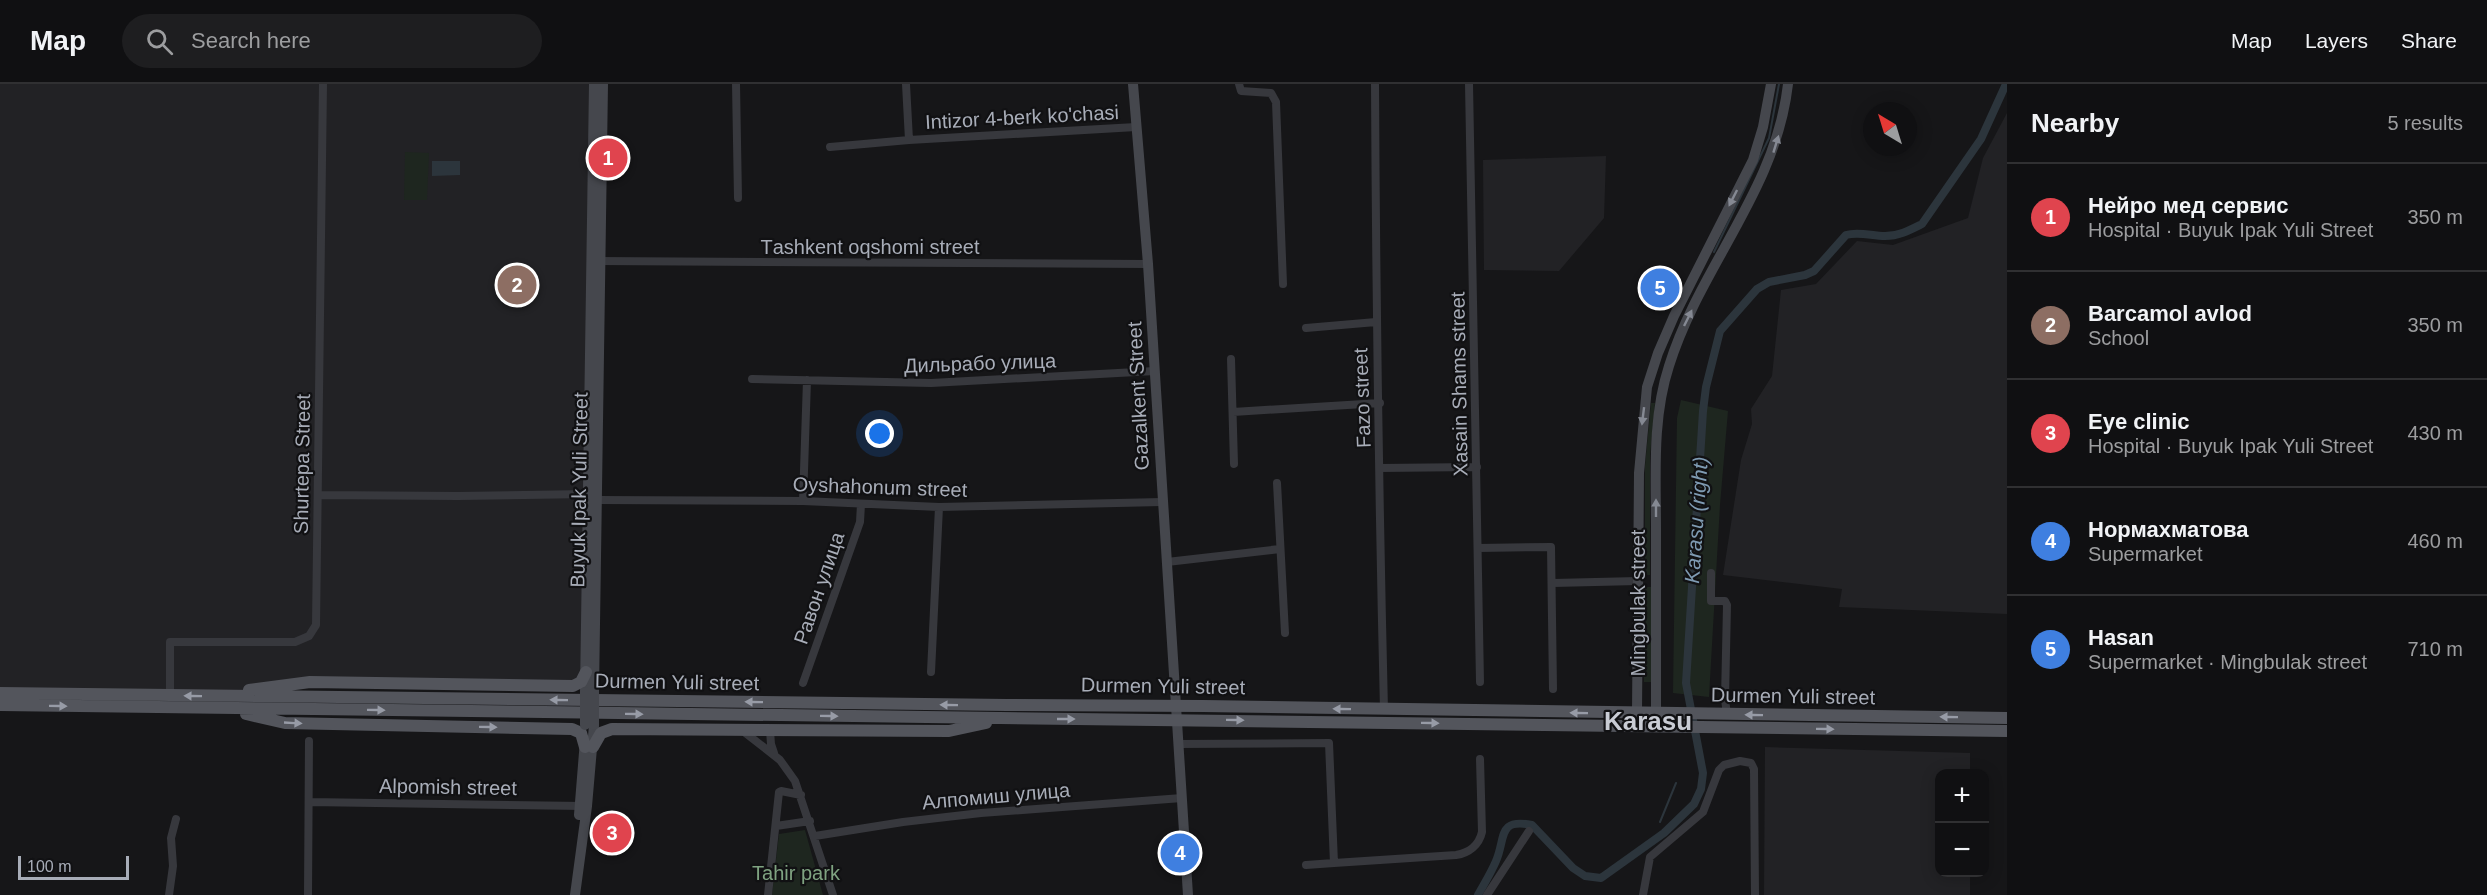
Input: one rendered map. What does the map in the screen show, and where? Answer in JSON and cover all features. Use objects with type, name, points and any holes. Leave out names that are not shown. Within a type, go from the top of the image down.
[{"type":"main road","name":"Buyuk Ipak Yuli Street","points":[[594,84],[596,261]]},
{"type":"main road","name":"Buyuk Ipak Yuli Street","points":[[574,895],[589,747],[596,261],[603,84]]},
{"type":"main road","name":"Gazalkent Street","points":[[1133,84],[1148,264],[1188,895]]},
{"type":"main road","name":"Mingbulak street","points":[[1637,713],[1639,461],[1647,387],[1662,342],[1753,160],[1763,127],[1771,84]]},
{"type":"main road","name":"Mingbulak street","points":[[1656,714],[1656,449],[1663,390],[1674,351],[1769,162],[1780,128],[1788,84]]},
{"type":"main road","points":[[1701,260],[1715,266]]},
{"type":"main road","points":[[1647,387],[1663,390]]},
{"type":"main road","name":"Buyuk Ipak Yuli Street","points":[[586,672],[592,497]]},
{"type":"main road","points":[[1638,581],[1656,581]]},
{"type":"main road","points":[[215,702],[310,682],[573,686],[581,682],[586,672]]},
{"type":"main road","points":[[586,672],[590,692]]},
{"type":"main road","points":[[0,693],[170,702]]},
{"type":"main road","points":[[215,702],[285,723],[572,729],[581,733],[589,747],[601,733],[612,729],[949,731],[1008,719]]},
{"type":"main road","points":[[0,705],[215,702],[1008,719]]},
{"type":"main road","name":"Durmen Yuli street","points":[[215,702],[1176,705],[2007,718]]},
{"type":"main road","points":[[1637,713],[1647,727],[1656,714]]},
{"type":"main road","name":"Durmen Yuli street","points":[[1008,719],[1177,719],[2007,731]]},
{"type":"main road","name":"Buyuk Ipak Yuli Street","points":[[567,895],[583,806]]},
{"type":"street","name":"Shurtepa Street","points":[[170,702],[170,642],[296,642],[312,633],[317,620],[323,84]]},
{"type":"street","points":[[736,84],[738,198]]},
{"type":"street","name":"Intizor 4-berk ko'chasi","points":[[906,84],[909,140]]},
{"type":"street","points":[[1239,84],[1241,91],[1272,93],[1276,102],[1283,284]]},
{"type":"street","name":"Fazo street","points":[[1375,84],[1376,322],[1380,403],[1384,710]]},
{"type":"street","name":"Xasain Shams street","points":[[1469,84],[1480,682]]},
{"type":"street","name":"Intizor 4-berk ko'chasi","points":[[830,147],[909,140],[1136,127]]},
{"type":"street","name":"Tаshkent oqshomi street","points":[[596,261],[1148,264]]},
{"type":"street","points":[[1306,328],[1376,322]]},
{"type":"street","points":[[1231,359],[1234,464]]},
{"type":"street","name":"Дильрабо улица","points":[[752,379],[931,383],[1155,371]]},
{"type":"street","points":[[803,501],[807,380]]},
{"type":"street","points":[[1233,412],[1380,403]]},
{"type":"street","points":[[1380,468],[1477,467]]},
{"type":"street","points":[[1277,483],[1285,633]]},
{"type":"street","name":"Oyshahonum street","points":[[318,495],[803,501],[939,507],[1162,502]]},
{"type":"street","name":"Равон улица","points":[[803,683],[860,522],[861,504]]},
{"type":"street","points":[[931,672],[939,507]]},
{"type":"street","points":[[1478,548],[1551,547],[1553,689]]},
{"type":"street","points":[[1167,562],[1280,549]]},
{"type":"street","points":[[1711,573],[1711,601],[1725,602],[1727,605],[1725,699],[1727,715]]},
{"type":"street","points":[[1553,583],[1638,581]]},
{"type":"street","points":[[743,731],[777,756]]},
{"type":"street","points":[[770,731],[771,744],[777,756],[792,774],[801,795],[833,895]]},
{"type":"street","points":[[308,895],[309,741]]},
{"type":"street","points":[[1178,744],[1329,743],[1334,863]]},
{"type":"street","points":[[1306,865],[1456,855],[1471,850],[1482,836],[1480,759]]},
{"type":"street","points":[[1643,895],[1650,856],[1703,812],[1719,771],[1724,765],[1740,760],[1751,763],[1754,769],[1755,895]]},
{"type":"street","points":[[768,895],[779,792],[781,790],[801,795]]},
{"type":"street","name":"Алпомиш улица","points":[[815,836],[981,813],[1182,798]]},
{"type":"street","name":"Alpomish street","points":[[309,802],[583,806]]},
{"type":"street","points":[[169,895],[173,866],[171,838],[176,819]]},
{"type":"street","points":[[776,826],[810,821]]},
{"type":"street","points":[[1487,895],[1529,831]]},
{"type":"shaded area","points":[[0,84],[594,84],[581,682],[310,682],[215,696],[0,693]]},
{"type":"shaded area","points":[[2007,113],[2007,614],[1839,607],[1842,589],[1723,575],[1741,460],[1752,424],[1751,409],[1772,376],[1781,290],[1816,284],[1857,241],[1893,245],[1968,218],[1983,158]]},
{"type":"shaded area","points":[[1606,156],[1604,218],[1559,271],[1484,270],[1483,160]]},
{"type":"shaded area","points":[[432,161],[460,161],[460,175],[432,176]]},
{"type":"shaded area","points":[[1765,747],[1970,753],[1970,769],[1935,769],[1935,877],[1970,877],[1970,895],[1764,895]]},
{"type":"green space","points":[[405,152],[429,153],[427,200],[404,200]]},
{"type":"green space","points":[[1681,400],[1728,411],[1709,697],[1673,693],[1677,418]]},
{"type":"green space","points":[[1651,403],[1655,403],[1650,455],[1650,575],[1645,575],[1645,466]]},
{"type":"green space","points":[[1644,587],[1651,587],[1651,682],[1644,682]]},
{"type":"green space","name":"Tahir park","points":[[805,830],[823,895],[772,895],[779,834]]},
{"type":"waterway","points":[[1714,252],[1769,138],[1779,84]]},
{"type":"waterway","name":"Karasu (right)","points":[[1478,895],[1496,861],[1505,832],[1513,824],[1532,825],[1573,868],[1585,876],[1601,878],[1664,833],[1694,804],[1701,789],[1703,773],[1686,683],[1703,411],[1706,387],[1720,331],[1757,289],[1769,282],[1814,271],[1846,235],[1855,233],[1890,236],[1922,224],[1981,139],[2006,84]]},
{"type":"waterway","points":[[1660,822],[1676,783]]},
{"type":"place","name":"Нейро мед сервис","points":[[608,158]]},
{"type":"place","name":"Barcamol avlod","points":[[517,285]]},
{"type":"place","name":"Hasan","points":[[1660,288]]},
{"type":"place","name":"Eye clinic","points":[[612,833]]},
{"type":"place","name":"Нормахматова","points":[[1180,853]]},
{"type":"district","name":"Karasu","points":[[1648,721]]}]
